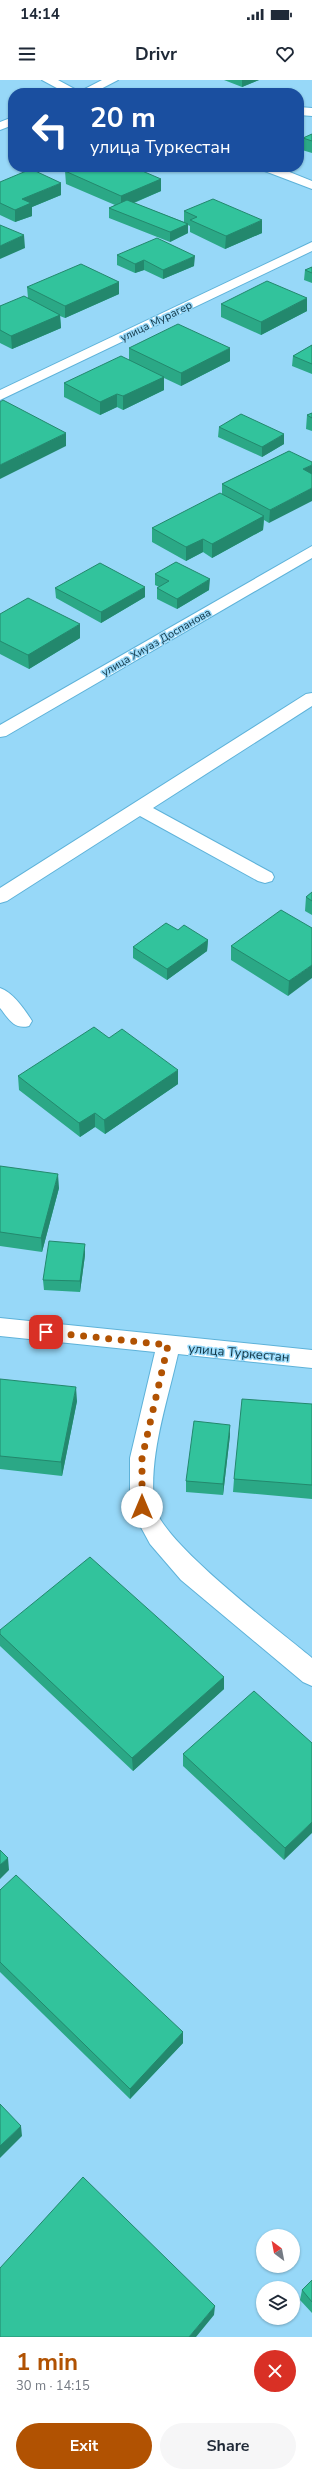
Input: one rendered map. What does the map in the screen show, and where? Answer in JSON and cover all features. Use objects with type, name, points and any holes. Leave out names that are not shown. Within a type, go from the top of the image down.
[{"type":"street","points":[[48,80],[65,88]]},
{"type":"street","points":[[94,88],[112,80]]},
{"type":"street","points":[[279,172],[312,185]]},
{"type":"street","name":"улица Мурагер","points":[[0,396],[312,246]]},
{"type":"street","name":"улица Хиуаз Доспанова","points":[[0,732],[312,551]]},
{"type":"street","points":[[0,897],[141,809],[312,698]]},
{"type":"street","points":[[141,809],[265,877]]},
{"type":"street","points":[[0,995],[22,1022]]},
{"type":"street","name":"улица Туркестан","points":[[0,1327],[312,1359]]},
{"type":"street","points":[[168,1345],[142,1458],[142,1507],[159,1537],[190,1572],[312,1674]]},
{"type":"building","points":[[312,134],[312,141],[304,138]]},
{"type":"building","points":[[24,172],[37,172],[61,183],[22,199],[31,203],[15,210],[0,203],[0,182]]},
{"type":"building","points":[[67,172],[145,172],[161,179],[121,196]]},
{"type":"building","points":[[213,199],[262,220],[226,236],[190,220],[197,217],[184,211]]},
{"type":"building","points":[[127,200],[188,224],[170,232],[109,208]]},
{"type":"building","points":[[0,225],[24,235],[0,246]]},
{"type":"building","points":[[157,238],[195,256],[163,270],[144,260],[135,264],[117,255]]},
{"type":"building","points":[[81,264],[119,282],[65,306],[27,287]]},
{"type":"building","points":[[312,267],[312,273],[305,270]]},
{"type":"building","points":[[267,281],[307,298],[261,322],[221,304]]},
{"type":"building","points":[[24,296],[60,315],[11,336],[0,330],[0,306]]},
{"type":"building","points":[[178,324],[230,348],[181,373],[129,348]]},
{"type":"building","points":[[312,345],[312,364],[293,356]]},
{"type":"building","points":[[121,356],[164,377],[123,396],[117,394],[100,402],[64,383]]},
{"type":"building","points":[[3,400],[66,433],[0,465],[0,402]]},
{"type":"building","points":[[312,413],[312,418],[307,415]]},
{"type":"building","points":[[241,414],[284,434],[262,447],[219,427]]},
{"type":"building","points":[[289,451],[312,462],[312,465],[303,469],[312,474],[312,488],[270,510],[222,484]]},
{"type":"building","points":[[220,493],[264,516],[212,544],[203,539],[186,547],[152,528]]},
{"type":"building","points":[[176,562],[210,579],[177,599],[157,588],[169,581],[155,574]]},
{"type":"building","points":[[100,563],[145,587],[101,612],[55,588]]},
{"type":"building","points":[[28,598],[80,624],[28,655],[0,641],[0,614]]},
{"type":"building","points":[[312,892],[312,901],[306,897]]},
{"type":"building","points":[[281,910],[312,928],[312,965],[289,981],[231,946]]},
{"type":"building","points":[[166,923],[178,930],[184,925],[208,940],[167,969],[133,947]]},
{"type":"building","points":[[94,1027],[109,1038],[122,1029],[178,1070],[104,1120],[95,1113],[79,1123],[18,1076]]},
{"type":"building","points":[[0,1166],[58,1174],[41,1238],[0,1232]]},
{"type":"building","points":[[49,1241],[85,1244],[80,1281],[43,1280]]},
{"type":"building","points":[[0,1379],[76,1387],[61,1462],[0,1456]]},
{"type":"building","points":[[242,1399],[312,1404],[312,1485],[234,1479]]},
{"type":"building","points":[[194,1421],[230,1425],[223,1484],[186,1481]]},
{"type":"building","points":[[90,1557],[224,1677],[132,1758],[0,1634],[0,1630]]},
{"type":"building","points":[[254,1691],[312,1743],[312,1822],[285,1848],[183,1754]]},
{"type":"building","points":[[0,1850],[8,1858],[0,1865]]},
{"type":"building","points":[[16,1875],[183,2032],[130,2089],[0,1962],[0,1890]]},
{"type":"building","points":[[0,2104],[21,2126],[0,2146]]},
{"type":"building","points":[[83,2177],[215,2306],[189,2337],[0,2337],[0,2268]]},
{"type":"building","points":[[312,2280],[312,2302],[302,2290]]},
{"type":"route","points":[[46,1332],[168,1345],[142,1458],[142,1507]]}]
